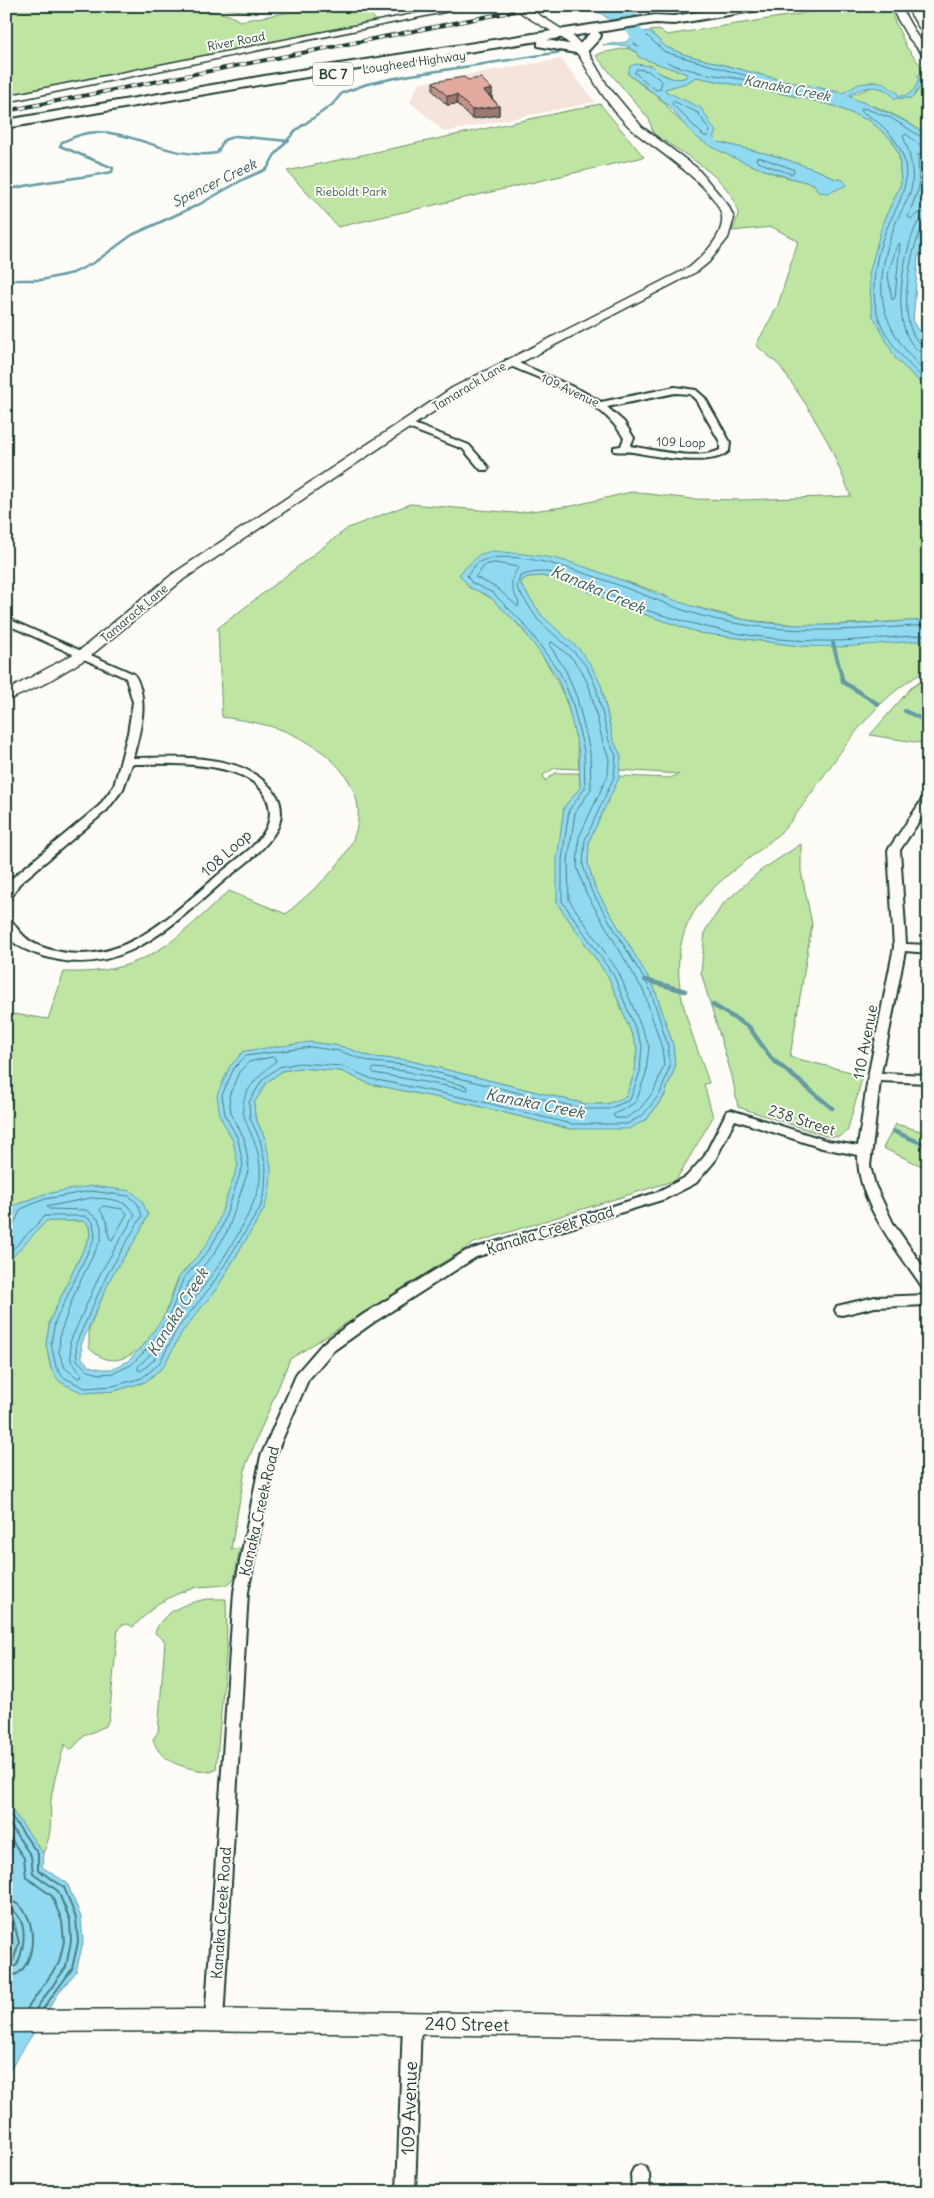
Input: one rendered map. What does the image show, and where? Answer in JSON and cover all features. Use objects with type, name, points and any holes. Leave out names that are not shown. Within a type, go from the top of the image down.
[{"type":"highway","name":"Lougheed Highway","points":[[6,124],[126,102],[527,38],[604,32],[759,6]]},
{"type":"highway","points":[[527,38],[539,21]]},
{"type":"highway","points":[[543,43],[581,50],[604,32]]},
{"type":"highway","name":"Lougheed Highway","points":[[6,130],[273,83],[543,43],[566,36]]},
{"type":"street","name":"River Road","points":[[6,99],[469,6]]},
{"type":"street","points":[[518,6],[539,21],[566,36]]},
{"type":"street","points":[[895,6],[913,36],[928,54]]},
{"type":"street","points":[[913,8],[928,10]]},
{"type":"street","points":[[913,8],[928,34]]},
{"type":"street","name":"Tamarack Lane","points":[[6,698],[84,654],[180,576],[456,391],[509,362],[694,269],[713,252],[727,226],[728,214],[708,187],[689,167],[638,129],[602,86],[581,50],[566,36]]},
{"type":"street","name":"109 Avenue","points":[[509,362],[602,405],[623,425],[629,438],[621,448]]},
{"type":"street","name":"109 Loop","points":[[602,405],[675,390],[693,392],[700,398],[726,442],[724,451],[715,456],[658,455],[621,448]]},
{"type":"street","points":[[406,424],[466,447],[484,468]]},
{"type":"street","points":[[6,896],[15,882],[103,808],[119,786],[138,702],[136,689],[130,676],[7,621]]},
{"type":"street","name":"108 Loop","points":[[6,921],[12,933],[22,942],[38,951],[79,959],[112,955],[124,951],[147,940],[211,887],[260,845],[274,823],[275,805],[268,790],[255,779],[238,770],[205,763],[126,761]]},
{"type":"street","name":"110 Avenue","points":[[928,799],[894,850],[900,947],[874,1077],[864,1152],[864,1166],[877,1204],[888,1225],[928,1284]]},
{"type":"street","points":[[900,947],[928,949]]},
{"type":"street","points":[[874,1077],[928,1078]]},
{"type":"street","name":"238 Street","points":[[731,1114],[827,1145],[864,1152]]},
{"type":"street","name":"Kanaka Creek Road","points":[[214,2021],[241,1592],[268,1456],[302,1377],[328,1347],[471,1254],[660,1196],[691,1180],[709,1159],[731,1114]]},
{"type":"street","points":[[842,1310],[875,1302],[928,1300]]},
{"type":"street","name":"240 Street","points":[[6,2021],[412,2023],[928,2031]]},
{"type":"street","name":"109 Avenue","points":[[406,2192],[412,2023]]},
{"type":"shaded area","points":[[561,59],[595,102],[445,132],[410,102],[419,83]]},
{"type":"green space","points":[[6,6],[190,6],[229,15],[240,21],[323,6],[373,6],[370,13],[379,24],[6,96]]},
{"type":"green space","points":[[210,6],[301,6],[252,13]]},
{"type":"green space","points":[[850,6],[877,6],[891,13],[907,48],[928,75],[928,106],[926,108],[928,137],[900,118],[847,97],[874,86],[887,90],[895,98],[912,98],[925,77],[920,74],[914,91],[903,96],[898,96],[884,84],[876,82],[870,82],[843,93],[769,77],[683,54],[666,47],[649,31],[659,30],[667,35]]},
{"type":"green space","points":[[627,48],[637,52],[639,57],[687,74],[685,78],[674,79],[655,71],[630,72],[628,74],[665,103],[672,113],[701,140],[749,164],[778,175],[814,184],[843,180],[776,156],[718,142],[713,137],[701,109],[664,91],[665,89],[686,83],[696,77],[804,98],[834,106],[870,121],[892,140],[899,155],[901,184],[883,222],[896,359],[928,390],[928,620],[808,626],[746,620],[676,602],[660,593],[568,562],[525,555],[468,587],[494,601],[524,631],[549,666],[567,705],[577,747],[579,769],[555,768],[543,775],[545,781],[555,773],[579,773],[580,788],[564,807],[557,903],[609,978],[637,1047],[635,1071],[626,1097],[607,1104],[585,1104],[407,1060],[372,1057],[340,1046],[311,1042],[220,1116],[235,1146],[238,1166],[230,1196],[215,1230],[202,1251],[180,1276],[166,1312],[153,1334],[144,1344],[124,1358],[112,1360],[101,1357],[89,1348],[89,1328],[111,1277],[137,1237],[148,1215],[35,1197],[11,1207],[15,1213],[6,1227],[6,1013],[48,1019],[64,972],[116,968],[156,952],[191,926],[229,891],[286,914],[334,869],[347,851],[356,831],[358,811],[355,793],[346,777],[334,762],[301,738],[282,730],[222,717],[218,628],[348,528],[410,504],[515,513],[572,506],[631,492],[692,499],[743,500],[851,496],[829,444],[807,406],[780,366],[756,345],[778,305],[798,241],[772,227],[732,231],[738,213],[734,200],[726,188],[703,167],[653,133],[649,119],[596,56],[601,53]]},
{"type":"green space","name":"Rieboldt Park","points":[[600,104],[644,157],[338,227],[287,171]]},
{"type":"green space","points":[[541,576],[562,580],[634,611],[700,633],[800,646],[928,640],[928,670],[909,681],[876,709],[848,742],[785,828],[711,891],[689,921],[682,940],[679,958],[681,994],[685,1013],[709,1083],[704,1084],[713,1117],[676,1180],[474,1243],[290,1359],[246,1465],[231,1549],[240,1548],[234,1579],[227,1585],[197,1587],[177,1594],[157,1604],[133,1627],[128,1624],[122,1625],[118,1629],[109,1719],[106,1726],[84,1736],[70,1751],[65,1744],[53,1787],[49,1837],[43,1853],[6,1802],[6,1264],[9,1260],[46,1221],[84,1221],[89,1226],[90,1236],[50,1320],[46,1344],[51,1369],[83,1393],[114,1391],[145,1382],[163,1367],[182,1332],[217,1288],[264,1209],[265,1138],[255,1117],[254,1103],[267,1082],[282,1071],[299,1068],[341,1071],[370,1084],[474,1105],[570,1129],[647,1119],[664,1097],[675,1067],[673,1045],[654,987],[595,888],[588,864],[589,841],[619,776],[670,778],[679,774],[619,770],[621,756],[613,740],[601,685],[558,632],[542,616],[521,585],[522,580],[528,577]]},
{"type":"green space","points":[[928,677],[928,744],[870,735],[911,688]]},
{"type":"green space","points":[[801,844],[801,871],[812,924],[790,1057],[863,1075],[847,1132],[838,1137],[826,1136],[738,1107],[732,1076],[701,973],[705,931],[723,904],[760,871]]},
{"type":"green space","points":[[896,1124],[928,1133],[928,1169],[883,1148]]},
{"type":"green space","points":[[207,1599],[226,1599],[227,1644],[216,1770],[210,1772],[192,1769],[168,1759],[161,1754],[153,1739],[158,1732],[165,1641],[155,1633],[158,1625],[176,1609]]},
{"type":"water","points":[[598,6],[638,6],[635,13],[637,16],[610,20],[599,12]]},
{"type":"water","points":[[649,31],[666,47],[683,54],[769,77],[843,93],[859,84],[876,82],[884,84],[898,93],[898,96],[902,96],[912,92],[919,78],[917,75],[925,77],[912,98],[894,98],[884,90],[872,87],[859,90],[848,96],[899,118],[928,137],[928,227],[918,258],[913,322],[928,346],[928,390],[896,359],[872,314],[869,274],[883,222],[901,184],[899,155],[892,140],[870,121],[834,106],[804,98],[696,77],[686,83],[665,89],[665,91],[701,108],[716,132],[713,137],[718,142],[776,156],[843,180],[847,185],[829,193],[818,192],[814,184],[770,172],[728,155],[697,137],[665,102],[628,74],[630,66],[636,64],[652,66],[662,75],[671,78],[685,78],[687,74],[638,57],[637,52],[627,48],[629,46],[603,45],[626,42],[632,37],[629,34]]},
{"type":"water","points":[[494,551],[541,556],[569,562],[679,602],[746,620],[791,625],[814,625],[928,620],[928,640],[841,647],[800,646],[700,633],[634,611],[562,580],[541,576],[528,577],[522,580],[521,585],[542,616],[579,649],[591,665],[601,685],[613,740],[621,756],[619,778],[589,841],[588,864],[595,888],[654,987],[673,1045],[675,1067],[664,1096],[647,1119],[629,1129],[570,1129],[474,1105],[370,1084],[341,1071],[299,1068],[282,1071],[267,1082],[254,1103],[255,1117],[265,1138],[271,1167],[270,1190],[264,1209],[217,1288],[182,1332],[163,1367],[145,1382],[114,1391],[83,1393],[60,1382],[51,1369],[46,1344],[50,1320],[90,1236],[89,1226],[84,1221],[46,1221],[6,1264],[6,1227],[15,1213],[11,1207],[44,1194],[91,1186],[131,1191],[142,1201],[148,1215],[137,1237],[111,1277],[81,1345],[82,1358],[89,1366],[112,1369],[128,1361],[144,1345],[166,1313],[179,1277],[205,1247],[217,1225],[238,1165],[233,1141],[220,1116],[217,1095],[230,1066],[244,1051],[311,1042],[340,1046],[372,1057],[407,1060],[585,1104],[607,1104],[626,1097],[635,1071],[637,1047],[609,978],[557,903],[557,860],[564,807],[580,788],[579,752],[567,702],[556,675],[522,628],[490,597],[469,587],[459,574],[480,554]]},
{"type":"water","points":[[6,1802],[43,1853],[42,1867],[67,1883],[81,1917],[83,1942],[76,1972],[60,1991],[6,2076],[6,1965],[14,1942],[6,1908]]},
{"type":"building","points":[[464,77],[468,80],[481,78],[492,89],[484,91],[499,106],[472,110],[457,95],[447,96],[433,82]]},
{"type":"waterway","name":"Kanaka Creek","points":[[625,6],[621,12],[642,41],[661,59]]},
{"type":"waterway","name":"Spencer Creek","points":[[287,141],[296,130],[332,105],[342,93],[367,84],[405,76],[561,52]]},
{"type":"waterway","points":[[6,190],[32,184],[112,172],[113,168],[60,146],[62,142],[78,135],[104,132],[166,149],[199,154],[217,153],[224,140],[236,136],[287,141]]},
{"type":"waterway","name":"Spencer Creek","points":[[6,280],[41,280],[73,273],[95,262],[132,235],[200,204],[244,179],[267,169],[274,156],[287,141]]},
{"type":"waterway","points":[[833,643],[843,682],[878,704]]},
{"type":"waterway","points":[[905,711],[928,722]]},
{"type":"waterway","points":[[645,980],[685,991]]},
{"type":"waterway","points":[[713,1005],[749,1027],[771,1058],[832,1108]]},
{"type":"waterway","points":[[893,1131],[928,1146]]},
{"type":"railway","points":[[6,111],[541,6]]}]
